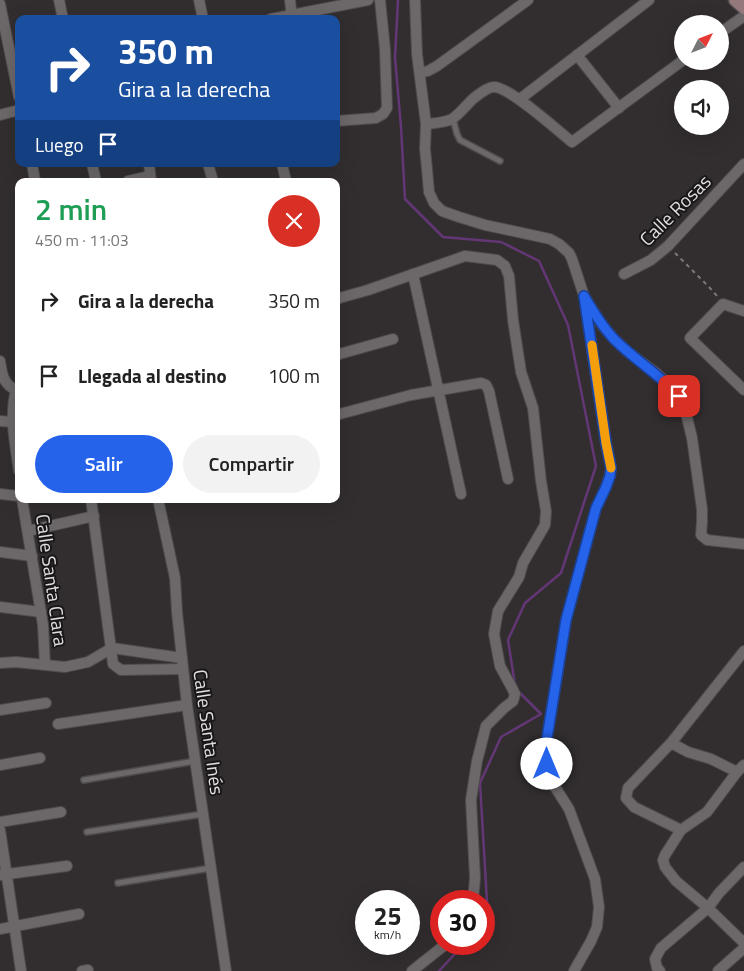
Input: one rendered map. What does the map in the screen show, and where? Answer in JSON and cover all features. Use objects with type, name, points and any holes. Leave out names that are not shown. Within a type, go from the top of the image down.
[{"type":"main road","points":[[735,0],[744,8]]},
{"type":"street","points":[[58,0],[62,15]]},
{"type":"street","points":[[199,0],[202,15]]},
{"type":"street","points":[[290,0],[291,15]]},
{"type":"street","points":[[300,15],[368,0]]},
{"type":"street","points":[[340,121],[376,118],[383,114],[387,108],[385,49],[380,0]]},
{"type":"street","points":[[415,0],[417,54],[426,124],[426,169],[429,192],[434,203],[442,211],[459,217],[485,225],[550,239],[559,244],[569,253],[572,259],[584,296],[611,468],[606,487],[596,508],[566,620],[547,738],[547,764],[555,787],[569,809],[579,835],[594,879],[599,907],[598,927],[574,971]]},
{"type":"street","points":[[420,73],[437,66],[528,0]]},
{"type":"street","points":[[520,99],[650,0]]},
{"type":"street","points":[[0,4],[15,77]]},
{"type":"street","points":[[729,27],[744,16]]},
{"type":"street","points":[[577,55],[619,108]]},
{"type":"street","points":[[426,124],[443,122],[453,118],[476,96],[494,87],[520,99],[572,142],[674,67]]},
{"type":"street","points":[[0,115],[15,111]]},
{"type":"street","name":"Calle Rosas","points":[[624,274],[651,260],[668,246],[744,164]]},
{"type":"street","points":[[340,298],[465,256],[497,260],[505,266],[509,276],[521,372],[533,408],[546,511],[544,525],[498,611],[494,634],[500,666],[515,694],[513,701],[486,726],[477,761],[471,800],[474,890]]},
{"type":"street","points":[[413,274],[461,494]]},
{"type":"street","points":[[584,296],[602,325],[614,339],[669,385],[679,396],[685,409],[692,438],[702,509],[701,535],[707,540],[744,544]]},
{"type":"street","points":[[744,311],[723,304],[690,338],[744,390]]},
{"type":"street","points":[[340,354],[393,339]]},
{"type":"street","points":[[0,367],[5,382],[15,389]]},
{"type":"street","points":[[340,414],[411,395],[481,383],[486,385],[489,391],[508,478]]},
{"type":"street","points":[[15,397],[13,401],[15,438]]},
{"type":"street","points":[[0,421],[13,422]]},
{"type":"street","points":[[0,494],[15,496]]},
{"type":"street","name":"Calle Santa Clara","points":[[23,503],[41,612],[46,665]]},
{"type":"street","points":[[92,503],[113,664],[121,670],[183,669]]},
{"type":"street","name":"Calle Santa Inés","points":[[159,503],[175,578],[187,705],[226,971]]},
{"type":"street","points":[[28,531],[94,516]]},
{"type":"street","points":[[0,552],[32,556]]},
{"type":"street","points":[[0,607],[41,612]]},
{"type":"street","points":[[0,663],[16,662],[65,667],[88,662],[112,648],[182,658]]},
{"type":"street","points":[[681,830],[634,807],[626,798],[628,788],[671,743],[744,651]]},
{"type":"street","points":[[0,710],[46,703]]},
{"type":"street","points":[[58,724],[187,705]]},
{"type":"street","points":[[671,743],[688,752],[741,769],[707,812],[681,830],[663,860],[665,867],[676,881],[744,942]]},
{"type":"street","points":[[0,765],[40,758]]},
{"type":"street","points":[[0,822],[61,812]]},
{"type":"street","points":[[0,830],[3,875],[15,926],[21,971]]},
{"type":"street","points":[[3,875],[67,866]]},
{"type":"street","points":[[660,971],[655,959],[661,948],[708,908],[744,867]]},
{"type":"street","points":[[0,928],[79,914]]},
{"type":"street","points":[[718,971],[744,948]]},
{"type":"street","points":[[412,971],[432,955]]},
{"type":"lane","points":[[453,118],[460,140],[500,161]]},
{"type":"lane","points":[[84,780],[195,761]]},
{"type":"lane","points":[[87,832],[203,814]]},
{"type":"lane","points":[[118,883],[211,868]]},
{"type":"path","points":[[668,246],[709,287],[723,304]]},
{"type":"waterway","points":[[398,0],[395,58],[405,199],[443,237],[501,242],[539,261],[568,325],[596,466],[561,573],[525,603],[508,640],[515,685]]},
{"type":"waterway","points":[[486,890],[480,783],[501,737],[541,714],[517,690]]},
{"type":"waterway","points":[[439,971],[454,955]]},
{"type":"slow traffic","points":[[592,345],[611,468]]},
{"type":"route","points":[[547,764],[547,738],[566,620],[596,508],[606,487],[611,468],[584,296],[602,325],[614,339],[656,373],[679,396]]}]
